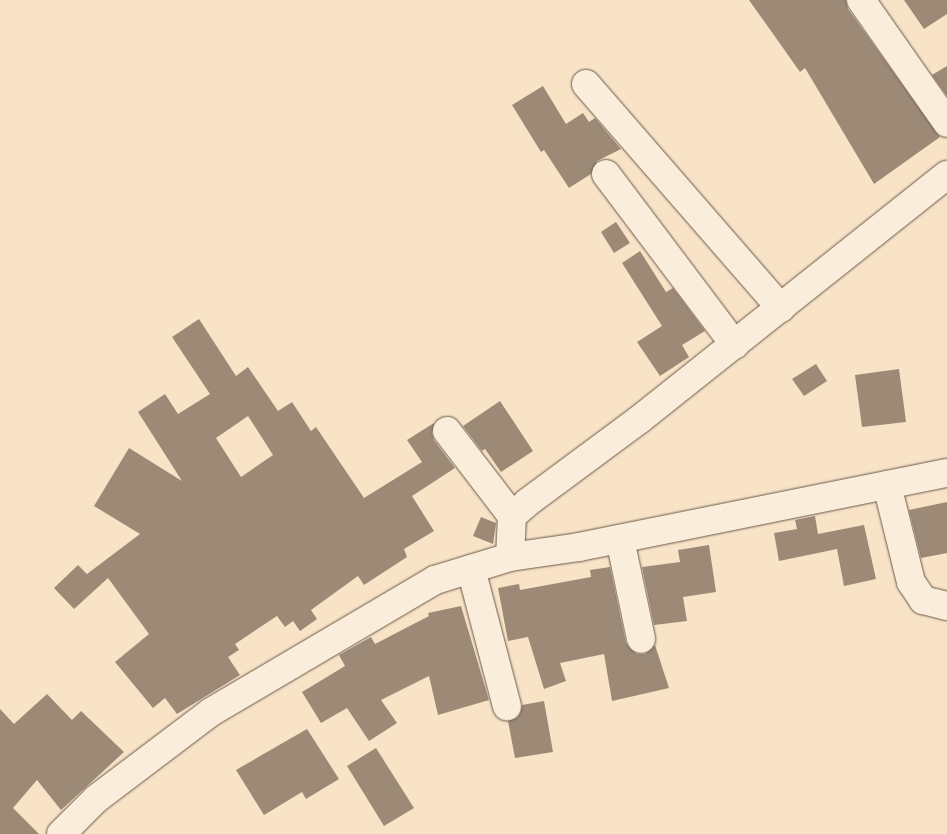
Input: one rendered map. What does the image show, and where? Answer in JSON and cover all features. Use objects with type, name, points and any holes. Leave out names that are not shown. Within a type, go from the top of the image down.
[{"type":"street","points":[[861,0],[947,123]]},
{"type":"street","points":[[586,84],[781,308]]},
{"type":"street","points":[[606,174],[734,345]]},
{"type":"street","points":[[512,516],[550,484],[640,419],[947,175]]},
{"type":"street","points":[[446,431],[512,516],[510,557]]},
{"type":"street","points":[[61,834],[96,800],[211,712],[435,580],[510,557],[620,538],[947,473]]},
{"type":"street","points":[[887,485],[911,582],[923,600],[947,606]]},
{"type":"street","points":[[620,538],[642,639]]},
{"type":"street","points":[[471,569],[507,706]]},
{"type":"building","points":[[749,0],[846,0],[848,9],[940,137],[874,184],[805,68],[800,72]]},
{"type":"building","points":[[904,0],[947,0],[947,14],[924,29]]},
{"type":"building","points":[[947,66],[947,96],[932,75]]},
{"type":"building","points":[[543,86],[566,124],[583,113],[589,122],[595,118],[621,149],[597,161],[591,174],[569,188],[544,150],[541,152],[512,105]]},
{"type":"building","points":[[616,222],[630,243],[614,253],[601,232]]},
{"type":"building","points":[[640,251],[666,292],[673,288],[705,331],[682,345],[689,357],[660,376],[637,342],[662,326],[622,263]]},
{"type":"building","points":[[199,319],[236,376],[248,367],[278,411],[292,402],[311,431],[316,427],[364,498],[422,462],[407,440],[434,423],[432,433],[434,440],[455,468],[412,496],[434,531],[404,549],[407,557],[364,585],[358,576],[311,610],[317,619],[300,631],[293,621],[285,627],[277,616],[235,644],[239,650],[228,657],[240,675],[177,714],[165,698],[153,708],[115,662],[149,634],[108,578],[74,609],[54,588],[78,565],[87,574],[140,534],[94,506],[129,448],[182,481],[138,412],[165,394],[178,414],[210,394],[172,337]],"holes":[[[248,416],[273,455],[241,477],[216,438]]]},
{"type":"building","points":[[816,364],[827,381],[804,396],[792,379]]},
{"type":"building","points":[[899,369],[906,422],[862,427],[855,375]]},
{"type":"building","points":[[500,401],[533,451],[501,472],[485,449],[482,451],[463,426]]},
{"type":"building","points":[[947,502],[947,553],[921,558],[909,510]]},
{"type":"building","points":[[815,516],[818,534],[864,525],[876,579],[844,586],[837,549],[779,561],[774,533],[797,529],[795,520]]},
{"type":"building","points":[[481,517],[496,523],[493,544],[473,536]]},
{"type":"building","points":[[709,545],[716,592],[683,597],[687,621],[654,625],[642,567],[680,562],[678,550]]},
{"type":"building","points":[[610,567],[626,643],[637,654],[645,654],[655,645],[669,688],[612,701],[604,654],[560,663],[566,681],[544,689],[528,637],[508,641],[498,588],[519,584],[520,590],[591,577],[590,570]]},
{"type":"building","points":[[461,606],[489,700],[438,715],[429,676],[381,700],[397,723],[369,741],[347,708],[321,723],[302,692],[345,666],[339,655],[371,637],[375,644],[429,616],[428,613]]},
{"type":"building","points":[[47,694],[72,720],[81,711],[124,752],[61,810],[37,780],[13,808],[39,834],[0,834],[0,709],[14,724]]},
{"type":"building","points":[[544,701],[553,752],[515,758],[508,721],[518,717],[522,705]]},
{"type":"building","points":[[307,729],[339,779],[306,799],[302,792],[264,815],[236,770]]},
{"type":"building","points":[[376,748],[414,808],[384,826],[347,766]]}]
